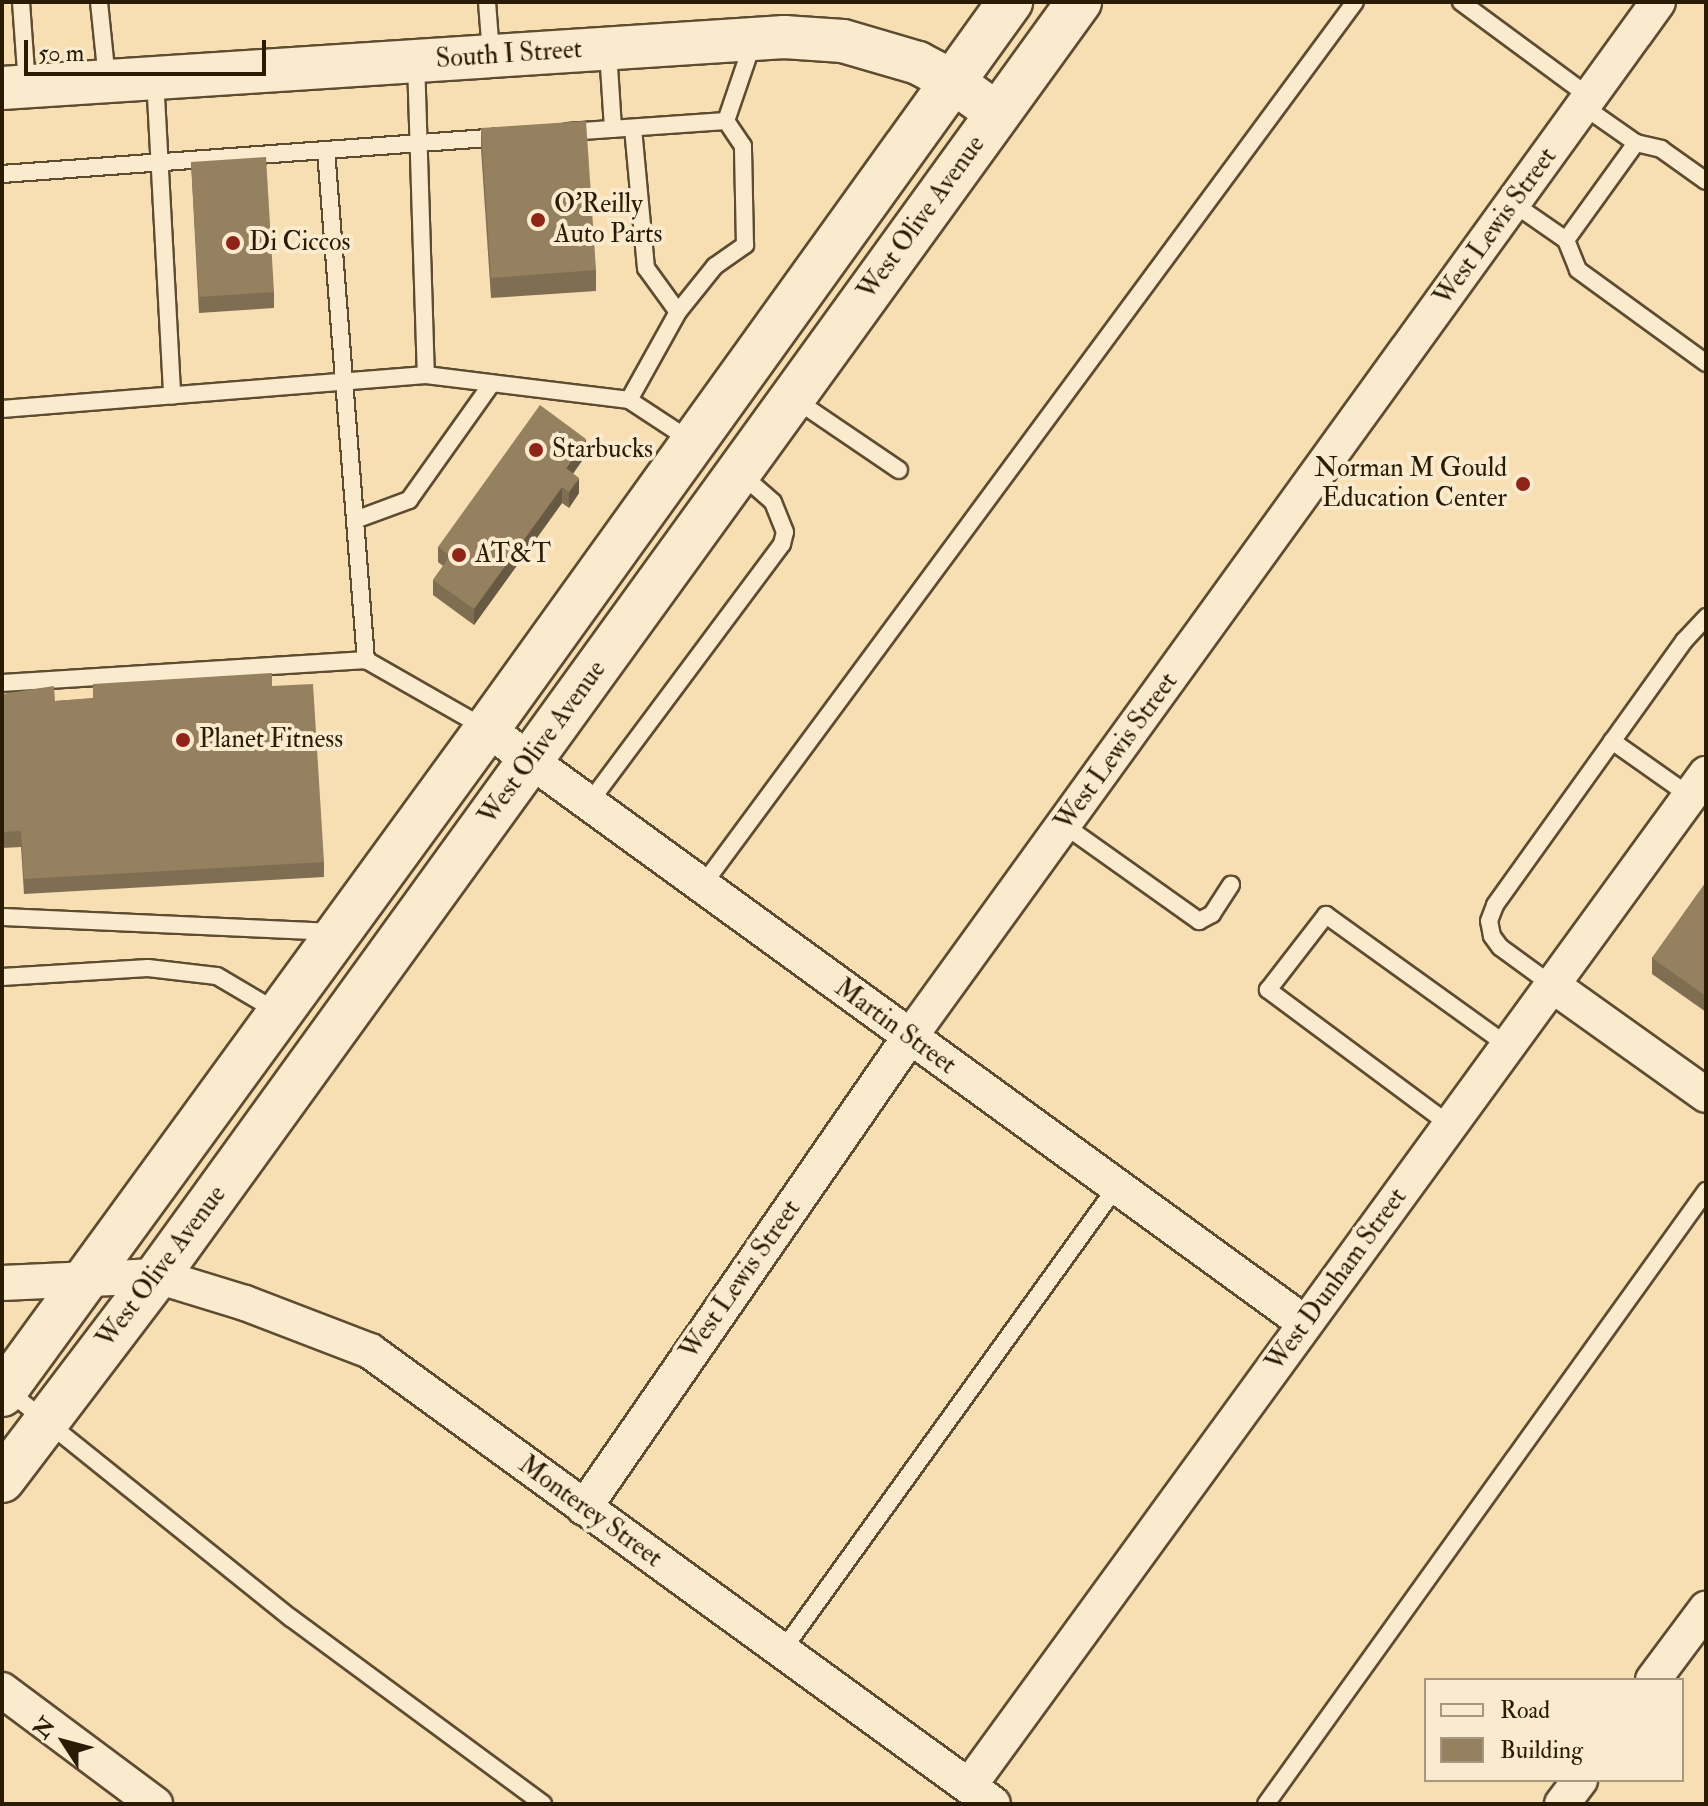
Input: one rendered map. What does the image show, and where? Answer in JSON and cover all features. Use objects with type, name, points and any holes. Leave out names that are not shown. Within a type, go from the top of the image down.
[{"type":"main road","name":"West Olive Avenue","points":[[4,1391],[487,729],[1010,2]]},
{"type":"main road","name":"West Olive Avenue","points":[[2,1480],[157,1276],[531,761],[737,470],[1079,2]]},
{"type":"street","name":"West Lewis Street","points":[[584,1508],[909,1038],[1658,2]]},
{"type":"street","name":"South I Street","points":[[15,87],[754,38],[843,41],[918,63],[952,81],[998,114]]},
{"type":"street","name":"Martin Street","points":[[487,729],[1305,1323]]},
{"type":"street","name":"West Dunham Street","points":[[981,1795],[1305,1323],[1698,785]]},
{"type":"street","points":[[1552,985],[1706,1095]]},
{"type":"street","name":"Monterey Street","points":[[2,1283],[157,1276],[245,1303],[370,1351],[981,1795]]},
{"type":"street","points":[[1654,1678],[1706,1609]]},
{"type":"street","points":[[2,1690],[155,1804]]},
{"type":"street","points":[[1562,1804],[1578,1782]]},
{"type":"lane","points":[[15,87],[21,2]]},
{"type":"lane","points":[[99,2],[107,81]]},
{"type":"lane","points":[[487,2],[491,56]]},
{"type":"lane","points":[[702,886],[1355,2]]},
{"type":"lane","points":[[1461,2],[1636,143],[1661,149],[1706,181]]},
{"type":"lane","points":[[726,121],[754,38]]},
{"type":"lane","points":[[608,48],[613,129]]},
{"type":"lane","points":[[416,61],[416,143],[426,375]]},
{"type":"lane","points":[[155,78],[162,162],[172,396]]},
{"type":"lane","points":[[553,134],[726,121]]},
{"type":"lane","points":[[629,400],[678,312],[715,266],[745,245],[743,146],[726,121]]},
{"type":"lane","points":[[633,128],[646,268],[678,312]]},
{"type":"lane","points":[[2,174],[522,136]]},
{"type":"lane","points":[[1566,240],[1636,143]]},
{"type":"lane","points":[[326,150],[366,660]]},
{"type":"lane","points":[[1514,204],[1566,240],[1578,270],[1706,363]]},
{"type":"lane","points":[[2,409],[426,375],[629,400],[693,442]]},
{"type":"lane","points":[[355,520],[409,500],[492,383]]},
{"type":"lane","points":[[792,397],[899,470]]},
{"type":"lane","points":[[589,803],[782,544],[785,532],[773,502],[737,470]]},
{"type":"lane","points":[[1552,985],[1500,947],[1492,936],[1489,921],[1495,905],[1612,741],[1706,617]]},
{"type":"lane","points":[[2,683],[366,660],[487,729]]},
{"type":"lane","points":[[1612,741],[1698,785]]},
{"type":"lane","points":[[1064,825],[1199,921],[1212,914],[1231,885]]},
{"type":"lane","points":[[1450,1125],[1268,990],[1326,915],[1508,1046]]},
{"type":"lane","points":[[2,917],[339,933]]},
{"type":"lane","points":[[2,977],[148,968],[217,976],[280,1013]]},
{"type":"lane","points":[[782,1651],[1117,1186]]},
{"type":"lane","points":[[1266,1804],[1706,1191]]},
{"type":"lane","points":[[4,1391],[291,1618],[543,1804]]},
{"type":"building","name":"O'Reilly Auto Parts","points":[[586,121],[596,270],[491,278],[481,128]]},
{"type":"building","name":"Di Ciccos","points":[[266,157],[274,292],[199,297],[191,162]]},
{"type":"building","points":[[540,405],[586,439],[566,468],[579,478],[569,492],[562,487],[474,609],[433,580],[450,556],[438,547]]},
{"type":"building","points":[[272,673],[272,686],[313,684],[324,862],[24,879],[21,831],[2,832],[2,694],[54,686],[55,701],[93,698],[93,684]]},
{"type":"building","points":[[1706,882],[1706,996],[1652,958]]},
{"type":"place","name":"O'Reilly Auto Parts","points":[[538,220]]},
{"type":"place","name":"Di Ciccos","points":[[233,243]]},
{"type":"place","name":"Starbucks","points":[[536,450]]},
{"type":"place","name":"Norman M Gould Education Center","points":[[1523,484]]},
{"type":"place","name":"AT&T","points":[[459,555]]},
{"type":"place","name":"Planet Fitness","points":[[183,740]]}]
